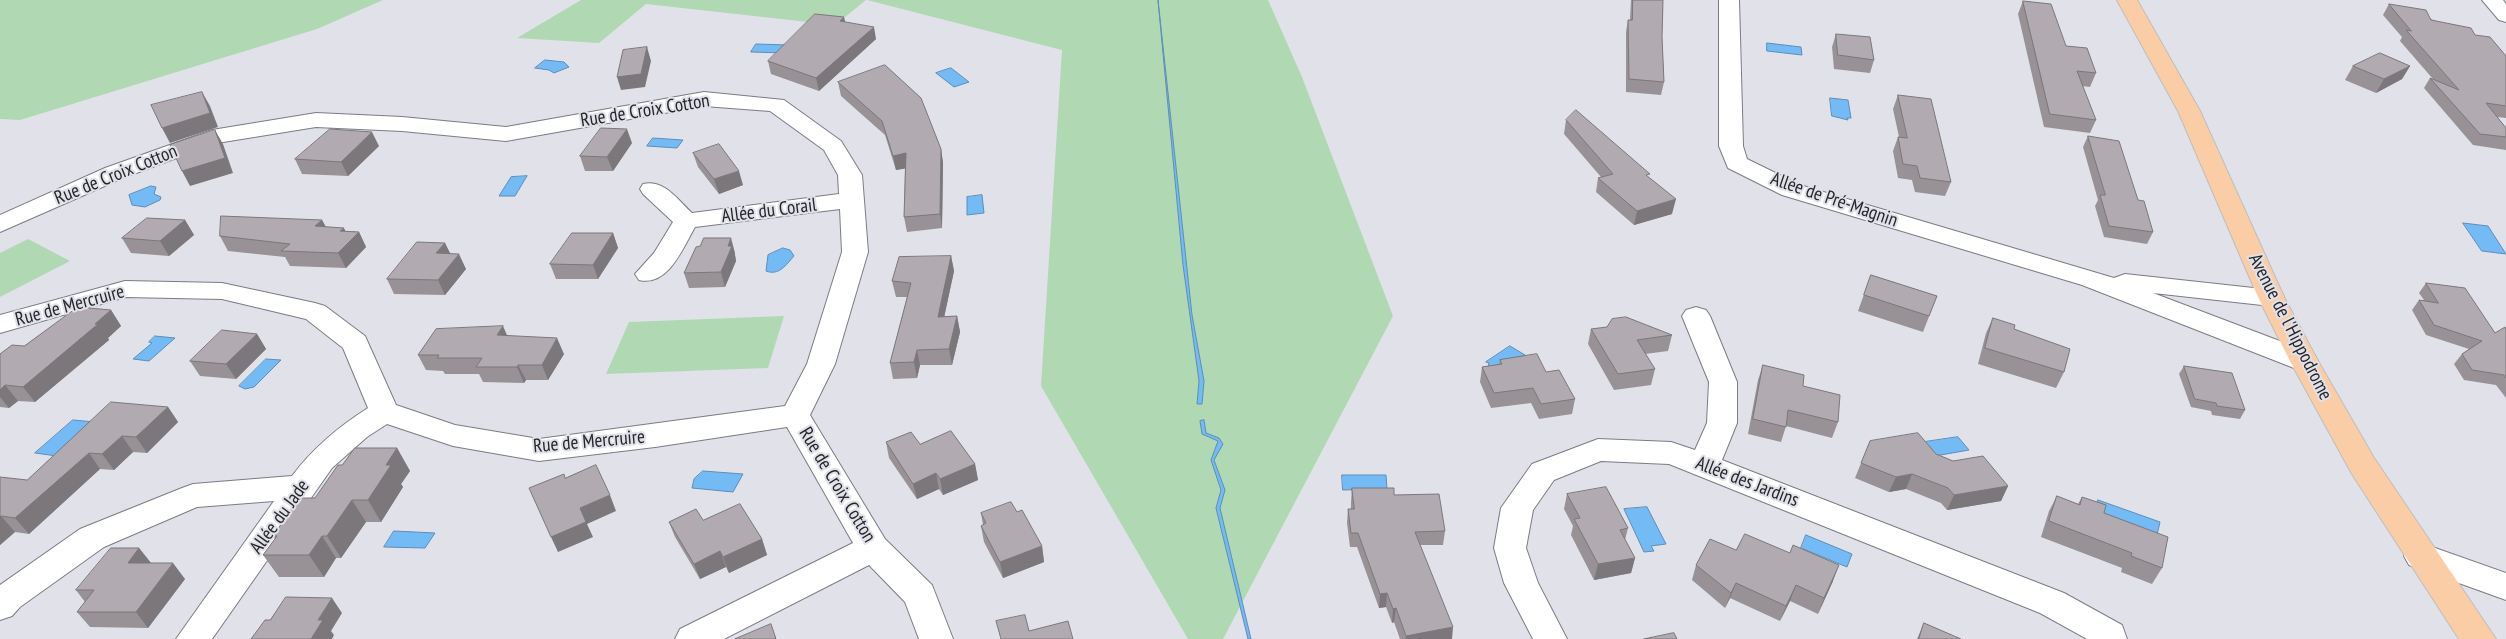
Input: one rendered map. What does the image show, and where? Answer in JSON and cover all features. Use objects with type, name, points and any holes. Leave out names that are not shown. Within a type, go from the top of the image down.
[{"type":"main road","name":"Avenue de l'Hippodrome","points":[[2127,0],[2189,111],[2271,296],[2304,361],[2362,466],[2460,617],[2479,639]]},
{"type":"street","name":"Allée de Pré-Magnin","points":[[1729,0],[1731,146],[1736,163],[1791,190],[2091,279],[2304,361]]},
{"type":"street","points":[[2492,0],[2506,16]]},
{"type":"street","name":"Rue de Croix Cotton","points":[[0,224],[114,173],[212,137],[316,120],[402,124],[506,134],[704,99],[776,105],[833,146],[850,175],[856,252],[821,364],[795,415],[873,548],[920,595],[936,639]]},
{"type":"street","points":[[648,274],[664,258],[686,221],[652,189]]},
{"type":"street","name":"Allée du Corail","points":[[686,221],[852,200]]},
{"type":"street","name":"Allée de Pré-Magnin","points":[[2091,279],[2271,296]]},
{"type":"street","name":"Rue de Mercruire","points":[[0,324],[125,289],[222,291],[315,312],[355,343],[384,412],[453,435],[539,450],[655,436],[795,415]]},
{"type":"street","points":[[1696,316],[1723,382],[1722,422],[1704,465]]},
{"type":"street","name":"Allée du Jade","points":[[193,639],[321,460],[356,430],[384,412]]},
{"type":"street","name":"Allée des Jardins","points":[[1550,639],[1521,583],[1510,548],[1517,508],[1543,472],[1598,450],[1671,453],[1704,465],[2052,603],[2110,636],[2110,639]]},
{"type":"street","points":[[0,606],[8,597],[92,538],[193,496],[302,487]]},
{"type":"street","points":[[692,639],[873,548]]},
{"type":"street","points":[[2421,556],[2506,587]]},
{"type":"green space","points":[[0,0],[383,0],[317,29],[20,120],[0,119]]},
{"type":"green space","points":[[581,0],[866,0],[835,25],[646,4],[599,43],[517,38]]},
{"type":"green space","points":[[867,0],[1268,0],[1302,77],[1393,316],[1223,639],[1188,639],[1041,386],[1062,50]]},
{"type":"green space","points":[[28,239],[70,261],[0,297],[0,253]]},
{"type":"green space","points":[[784,316],[768,368],[606,374],[629,322]]},
{"type":"water","points":[[1158,0],[1192,315],[1204,381],[1202,404],[1197,404],[1199,381],[1183,265]]},
{"type":"water","points":[[1767,43],[1801,47],[1802,55],[1767,51]]},
{"type":"water","points":[[756,44],[789,45],[785,53],[751,52]]},
{"type":"water","points":[[545,60],[564,62],[569,67],[554,73],[549,70],[535,68]]},
{"type":"water","points":[[951,68],[969,82],[954,87],[936,73]]},
{"type":"water","points":[[1830,98],[1848,100],[1851,118],[1847,118],[1848,120],[1832,116]]},
{"type":"water","points":[[653,138],[683,140],[677,148],[647,146]]},
{"type":"water","points":[[527,176],[515,196],[499,196],[511,177]]},
{"type":"water","points":[[151,186],[156,187],[154,194],[161,197],[160,200],[145,207],[132,205],[129,195]]},
{"type":"water","points":[[982,195],[984,213],[967,215],[967,197]]},
{"type":"water","points":[[2463,223],[2488,226],[2506,254],[2482,251]]},
{"type":"water","points":[[783,248],[790,250],[794,256],[778,271],[766,271],[768,255]]},
{"type":"water","points":[[155,336],[175,338],[149,361],[133,359],[152,343],[149,342]]},
{"type":"water","points":[[1510,346],[1525,355],[1501,371],[1488,367],[1489,363],[1486,362]]},
{"type":"water","points":[[266,359],[281,360],[254,387],[245,389],[239,386]]},
{"type":"water","points":[[73,420],[95,422],[57,456],[35,453]]},
{"type":"water","points":[[1204,420],[1206,433],[1219,438],[1223,444],[1214,460],[1225,490],[1220,508],[1251,639],[1248,639],[1216,508],[1221,490],[1211,460],[1218,441],[1202,434],[1200,421]]},
{"type":"water","points":[[1958,437],[1969,450],[1935,456],[1924,442]]},
{"type":"water","points":[[703,471],[743,474],[733,492],[692,488],[694,479]]},
{"type":"water","points":[[1342,475],[1386,475],[1387,489],[1343,490]]},
{"type":"water","points":[[2098,500],[2160,522],[2157,535],[2095,512]]},
{"type":"water","points":[[1647,507],[1666,544],[1651,546],[1654,551],[1644,552],[1624,509]]},
{"type":"water","points":[[394,531],[435,533],[425,548],[384,547]]},
{"type":"water","points":[[1806,535],[1852,554],[1847,567],[1801,548]]},
{"type":"building","points":[[1633,0],[1663,0],[1664,82],[1629,79],[1628,20],[1632,20]]},
{"type":"building","points":[[2023,1],[2051,4],[2066,46],[2087,48],[2096,73],[2077,71],[2096,120],[2050,114]]},
{"type":"building","points":[[2389,4],[2426,10],[2431,20],[2471,28],[2475,35],[2490,37],[2506,56],[2506,106],[2486,103],[2506,128],[2506,137],[2480,134],[2430,78],[2459,90],[2406,30],[2411,31]]},
{"type":"building","points":[[815,14],[844,17],[840,21],[874,27],[816,78],[768,61]]},
{"type":"building","points":[[1836,34],[1870,37],[1874,60],[1838,55]]},
{"type":"building","points":[[647,47],[641,74],[617,77],[623,50]]},
{"type":"building","points":[[2380,53],[2410,66],[2384,79],[2353,66]]},
{"type":"building","points":[[885,65],[921,98],[941,149],[940,214],[904,217],[906,153],[893,156],[882,121],[838,82]]},
{"type":"building","points":[[202,92],[210,113],[162,128],[151,105]]},
{"type":"building","points":[[1898,95],[1931,99],[1951,182],[1920,178],[1917,166],[1903,164],[1898,137],[1907,138]]},
{"type":"building","points":[[1576,110],[1650,174],[1646,175],[1676,199],[1637,211],[1598,178],[1613,174],[1566,120]]},
{"type":"building","points":[[601,128],[627,129],[607,157],[580,156]]},
{"type":"building","points":[[330,129],[372,132],[341,162],[295,159]]},
{"type":"building","points":[[215,130],[225,158],[182,171],[170,145]]},
{"type":"building","points":[[2088,136],[2119,141],[2138,200],[2144,201],[2153,232],[2109,226],[2100,195],[2105,195]]},
{"type":"building","points":[[719,144],[739,171],[714,179],[693,153]]},
{"type":"building","points":[[221,216],[322,220],[315,226],[344,228],[340,231],[359,232],[338,253],[281,251],[290,244],[220,236]]},
{"type":"building","points":[[147,218],[185,220],[160,241],[122,238]]},
{"type":"building","points":[[572,233],[613,233],[593,265],[550,264]]},
{"type":"building","points":[[704,238],[731,238],[728,246],[732,246],[721,272],[684,273],[696,247],[700,246]]},
{"type":"building","points":[[417,242],[445,243],[436,253],[459,254],[438,280],[387,279]]},
{"type":"building","points":[[951,256],[938,317],[957,316],[949,349],[917,350],[914,362],[890,363],[911,283],[892,281],[899,257]]},
{"type":"building","points":[[1871,275],[1937,296],[1929,316],[1864,295]]},
{"type":"building","points":[[2426,283],[2465,288],[2495,333],[2505,327],[2506,378],[2504,375],[2472,370],[2462,354],[2482,341],[2434,325],[2419,300],[2438,303]]},
{"type":"building","points":[[78,307],[111,310],[95,324],[98,324],[23,387],[5,385],[0,390],[0,354],[12,345],[24,346]]},
{"type":"building","points":[[1626,317],[1672,335],[1637,340],[1655,369],[1618,374],[1591,329],[1607,327],[1612,319]]},
{"type":"building","points":[[1993,318],[2015,325],[2014,329],[2070,349],[2064,372],[1985,348]]},
{"type":"building","points":[[503,326],[497,335],[557,338],[542,365],[476,367],[482,358],[437,358],[439,355],[418,355],[436,329]]},
{"type":"building","points":[[222,330],[257,334],[226,364],[190,361]]},
{"type":"building","points":[[1537,354],[1546,372],[1559,370],[1575,399],[1541,404],[1533,388],[1494,393],[1482,367],[1502,364],[1500,360]]},
{"type":"building","points":[[1763,365],[1804,375],[1803,386],[1840,395],[1838,422],[1788,410],[1786,427],[1753,419]]},
{"type":"building","points":[[2184,366],[2232,373],[2245,410],[2217,406],[2216,403],[2195,399]]},
{"type":"building","points":[[111,402],[168,407],[136,437],[122,436],[102,454],[89,453],[15,518],[0,517],[0,477],[27,480]]},
{"type":"building","points":[[951,431],[975,464],[940,479],[936,473],[913,484],[886,442],[911,432],[920,444]]},
{"type":"building","points":[[1918,433],[1936,454],[1953,461],[1983,456],[2008,486],[1954,495],[1948,488],[1912,474],[1896,477],[1861,463],[1870,441]]},
{"type":"building","points":[[355,448],[397,448],[386,465],[391,465],[368,500],[352,500],[327,536],[322,536],[309,555],[263,555],[277,536],[273,536],[299,498],[315,498],[338,465],[342,465]]},
{"type":"building","points":[[596,465],[610,495],[580,508],[586,522],[551,537],[529,488],[564,474],[565,478]]},
{"type":"building","points":[[1606,487],[1628,528],[1620,530],[1635,558],[1598,564],[1574,519],[1580,518],[1567,494]]},
{"type":"building","points":[[1352,488],[1394,488],[1394,495],[1439,494],[1445,531],[1415,532],[1453,627],[1406,636],[1396,608],[1393,609],[1387,593],[1380,594],[1358,533],[1351,533],[1348,509],[1354,509]]},
{"type":"building","points":[[2057,496],[2080,505],[2082,497],[2106,505],[2104,513],[2168,537],[2162,568],[2131,556],[2132,553],[2049,521]]},
{"type":"building","points":[[1011,502],[1017,512],[1022,510],[1042,546],[1000,562],[981,526],[986,523],[981,513]]},
{"type":"building","points":[[740,504],[762,539],[723,557],[720,551],[694,564],[669,522],[696,509],[703,520]]},
{"type":"building","points":[[1745,534],[1790,553],[1793,545],[1839,565],[1824,598],[1796,585],[1786,606],[1736,583],[1731,593],[1696,565],[1710,539],[1736,550]]},
{"type":"building","points":[[111,548],[139,548],[128,563],[173,563],[136,612],[77,612],[94,590],[76,590]]},
{"type":"building","points":[[286,597],[332,598],[318,620],[323,620],[311,639],[251,639],[265,620],[270,620]]},
{"type":"building","points":[[1025,615],[1029,631],[1068,621],[1073,639],[1001,639],[996,621]]},
{"type":"building","points":[[1924,623],[1961,639],[1919,639]]},
{"type":"building","points":[[771,624],[776,639],[735,639]]},
{"type":"building","points":[[1674,633],[1677,639],[1644,639]]}]
